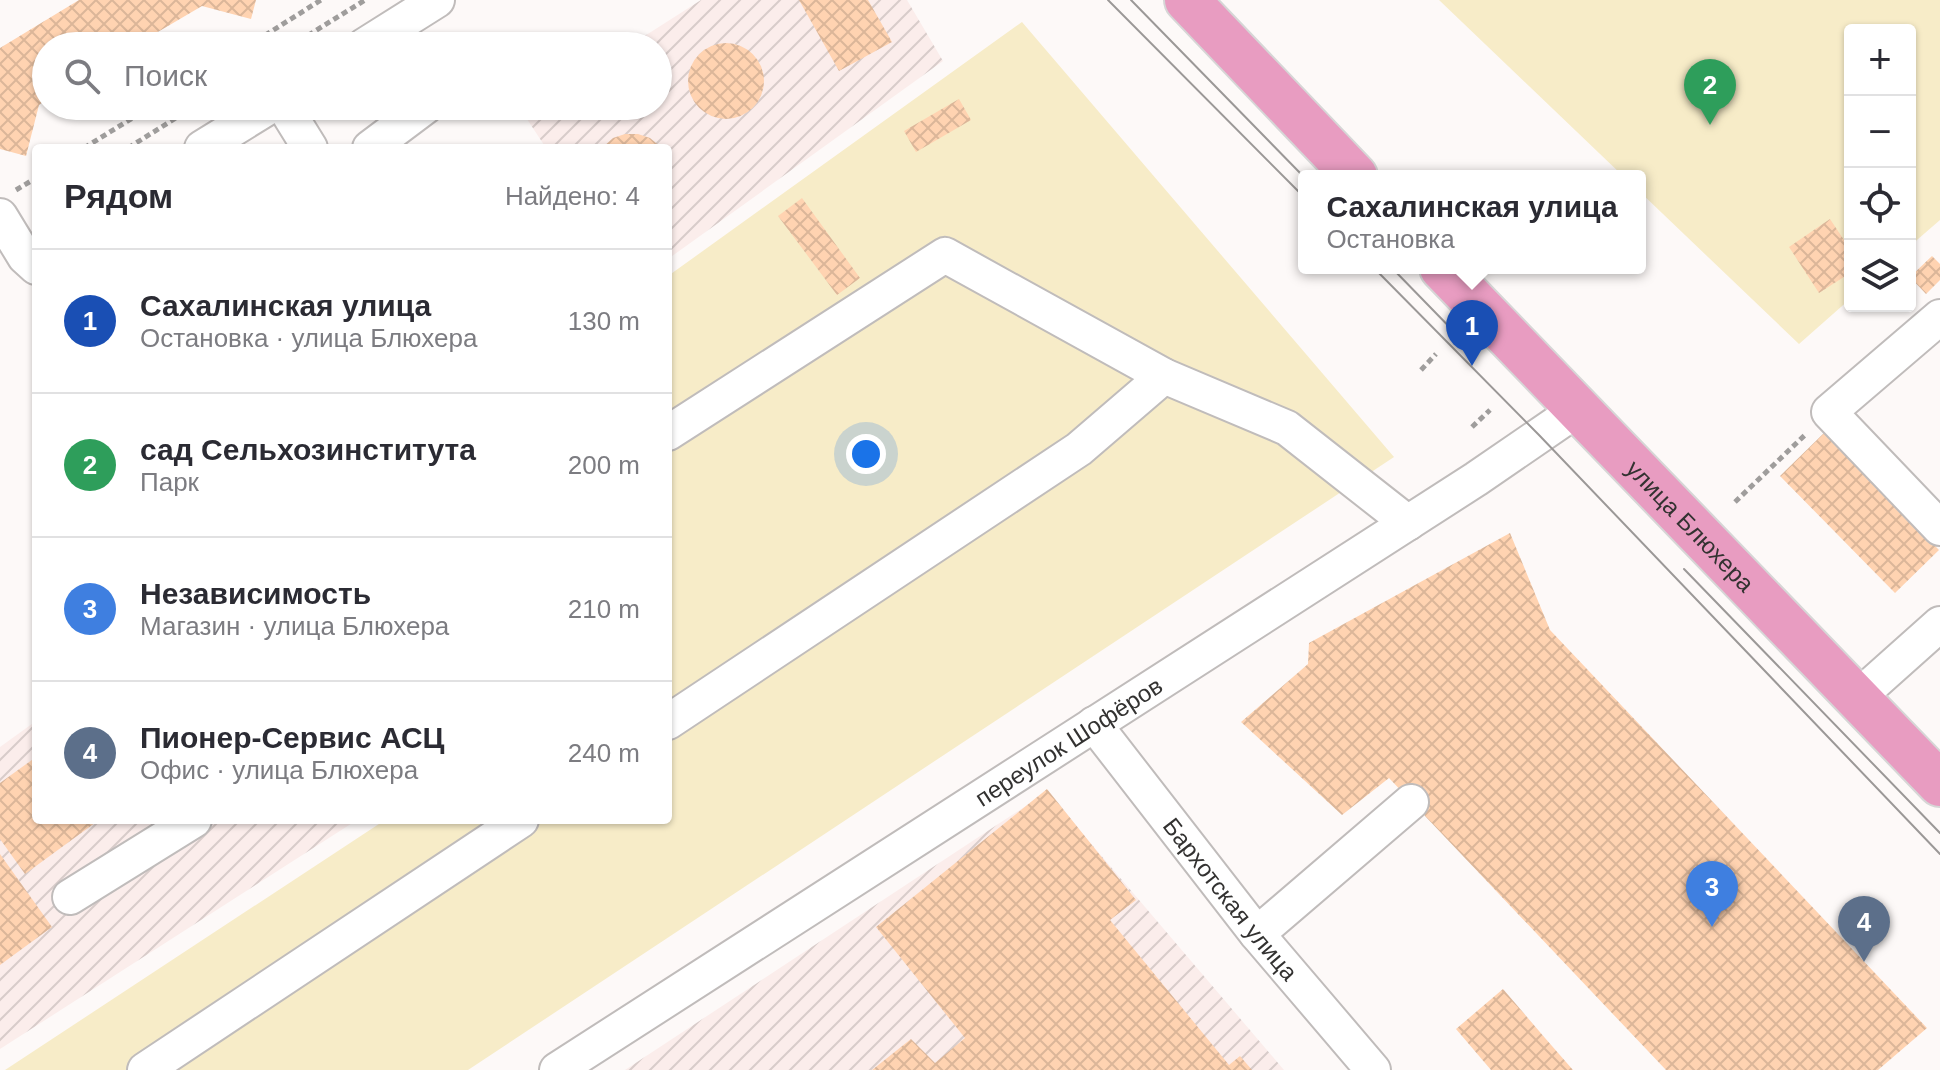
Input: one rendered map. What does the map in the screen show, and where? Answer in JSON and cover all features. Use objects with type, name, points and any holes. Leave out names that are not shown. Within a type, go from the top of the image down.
[{"type":"main road","points":[[1187,0],[1349,170]]},
{"type":"main road","name":"улица Блюхера","points":[[1448,274],[1940,784]]},
{"type":"street","points":[[386,32],[437,0]]},
{"type":"street","points":[[208,144],[247,120]]},
{"type":"street","points":[[293,120],[308,144]]},
{"type":"street","points":[[381,144],[410,120]]},
{"type":"street","points":[[0,216],[24,261]]},
{"type":"street","points":[[672,430],[945,255],[1164,376],[1287,428],[1408,523]]},
{"type":"street","points":[[1940,317],[1829,412],[1940,528]]},
{"type":"street","points":[[672,719],[1079,449],[1164,376]]},
{"type":"street","name":"переулок Шофёров","points":[[557,1070],[1408,523],[1578,409]]},
{"type":"street","points":[[1857,698],[1940,624]]},
{"type":"street","name":"Бархотская улица","points":[[1094,724],[1257,934],[1373,1070]]},
{"type":"street","points":[[1257,934],[1411,802]]},
{"type":"street","points":[[70,897],[188,824]]},
{"type":"street","points":[[145,1070],[515,824]]},
{"type":"path","points":[[270,32],[321,0]]},
{"type":"path","points":[[314,32],[365,0]]},
{"type":"path","points":[[90,144],[129,120]]},
{"type":"path","points":[[134,144],[173,120]]},
{"type":"path","points":[[1421,370],[1436,354]]},
{"type":"path","points":[[1472,427],[1490,410]]},
{"type":"path","points":[[1735,502],[1829,412]]},
{"type":"shaded area","points":[[701,0],[907,0],[943,61],[672,256],[672,144],[543,144],[528,120],[672,120],[672,32],[651,32]]},
{"type":"shaded area","points":[[1439,0],[1940,0],[1940,220],[1916,241],[1916,24],[1844,24],[1844,304],[1799,344],[1646,198],[1646,170],[1617,170]]},
{"type":"shaded area","points":[[1022,22],[1394,457],[468,1070],[5,1070],[379,824],[672,824],[672,273]]},
{"type":"shaded area","points":[[32,724],[32,824],[351,824],[0,1049],[0,747]]},
{"type":"shaded area","points":[[1047,792],[1284,1070],[625,1070]]},
{"type":"building","points":[[79,0],[256,0],[251,19],[202,6],[158,32],[32,32],[32,120],[35,120],[26,156],[0,149],[0,48]]},
{"type":"building","points":[[799,0],[868,0],[892,42],[839,71]]},
{"type":"building","points":[[726,43],[741,46],[753,54],[761,66],[764,81],[761,96],[753,108],[741,116],[726,119],[711,116],[699,108],[691,96],[688,81],[691,66],[699,54],[711,46]]},
{"type":"building","points":[[959,99],[971,120],[916,152],[904,131]]},
{"type":"building","points":[[638,134],[657,144],[606,144],[613,138]]},
{"type":"building","points":[[802,198],[860,278],[837,295],[778,216]]},
{"type":"building","points":[[1830,219],[1844,240],[1844,277],[1819,293],[1789,247]]},
{"type":"building","points":[[1932,256],[1940,264],[1940,280],[1926,294],[1916,283],[1916,271]]},
{"type":"building","points":[[1824,433],[1939,550],[1895,593],[1780,476]]},
{"type":"building","points":[[1510,533],[1550,630],[1927,1028],[1878,1070],[1666,1070],[1389,778],[1342,815],[1241,722],[1308,664],[1309,643]]},
{"type":"building","points":[[32,760],[32,824],[94,824],[25,874],[0,839],[0,783]]},
{"type":"building","points":[[1047,789],[1136,900],[1110,920],[1229,1065],[1240,1056],[1252,1070],[872,1070],[911,1039],[935,1063],[965,1038],[876,927]]},
{"type":"building","points":[[0,854],[52,927],[0,965]]},
{"type":"building","points":[[1503,989],[1573,1070],[1491,1070],[1456,1029]]},
{"type":"tram line","points":[[1108,0],[1298,191]]},
{"type":"tram line","points":[[1131,0],[1298,171]]},
{"type":"tram line","points":[[1380,274],[1539,435],[1940,854]]},
{"type":"tram line","points":[[1398,274],[1467,345]]},
{"type":"tram line","points":[[1684,569],[1940,833]]},
{"type":"place","name":"сад Сельхозинститута","points":[[1710,125]]},
{"type":"place","name":"Сахалинская улица","points":[[1472,366]]},
{"type":"place","name":"Независимость","points":[[1712,927]]},
{"type":"place","name":"Пионер-Сервис АСЦ","points":[[1864,962]]}]
